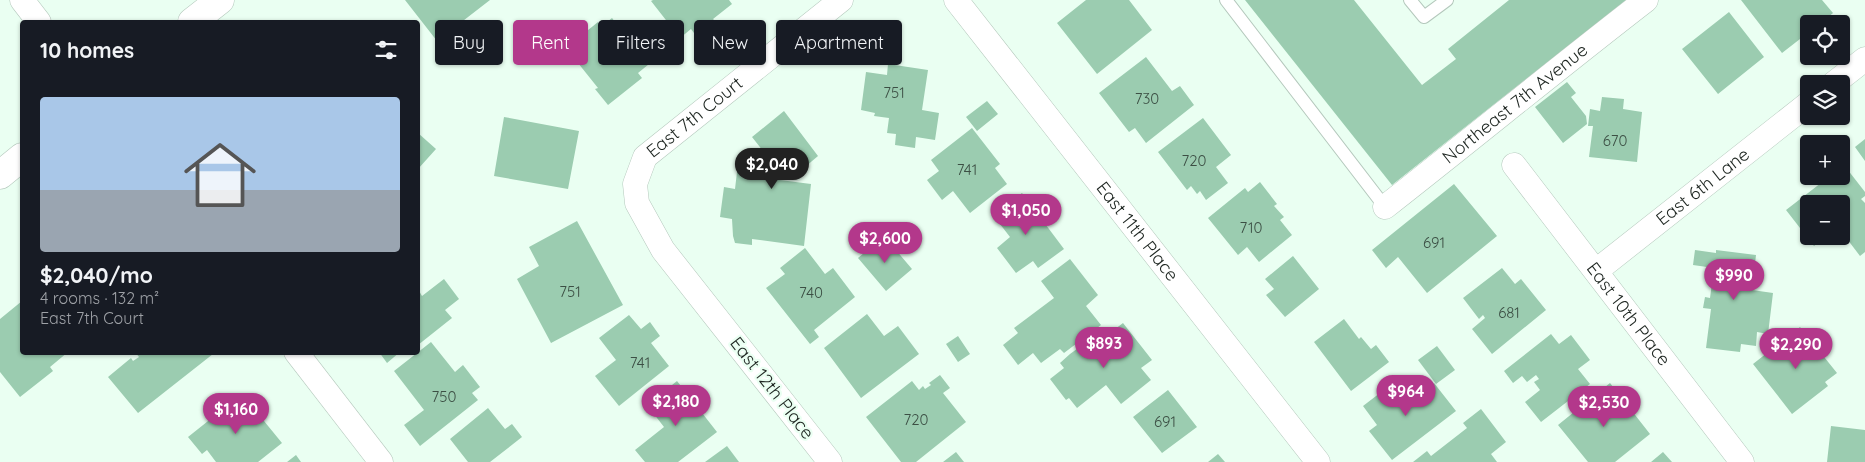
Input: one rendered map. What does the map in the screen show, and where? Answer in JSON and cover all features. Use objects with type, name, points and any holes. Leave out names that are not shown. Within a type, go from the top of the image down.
[{"type":"main road","points":[[195,20],[220,0]]},
{"type":"main road","points":[[0,175],[20,159]]},
{"type":"street","points":[[22,0],[37,20]]},
{"type":"street","name":"East 7th Court","points":[[714,314],[663,250],[637,203],[635,184],[646,157],[841,0]]},
{"type":"street","name":"East 11th Place","points":[[956,0],[1318,462]]},
{"type":"street","name":"Northeast 7th Avenue","points":[[1385,207],[1479,133],[1546,76],[1646,0]]},
{"type":"street","points":[[1845,75],[1865,59]]},
{"type":"street","name":"East 6th Lane","points":[[1596,271],[1800,110]]},
{"type":"street","name":"East 10th Place","points":[[1514,165],[1742,462]]},
{"type":"street","name":"East 12th Place","points":[[714,314],[830,462]]},
{"type":"street","points":[[298,355],[381,462]]},
{"type":"lane","points":[[1226,0],[1385,207]]},
{"type":"lane","points":[[1410,0],[1424,17],[1447,0]]},
{"type":"building","points":[[405,0],[490,0],[464,20],[435,20],[435,38]]},
{"type":"building","points":[[729,0],[732,4],[714,20],[694,20],[694,33],[691,29],[684,35],[684,20],[666,20],[651,1]]},
{"type":"building","points":[[1086,0],[1129,0],[1152,30],[1097,74],[1057,23]]},
{"type":"building","points":[[1245,0],[1354,0],[1422,85],[1456,59],[1448,49],[1509,0],[1626,0],[1392,185]]},
{"type":"building","points":[[1741,0],[1822,0],[1833,13],[1831,15],[1800,15],[1800,39],[1782,53]]},
{"type":"building","points":[[1729,12],[1764,57],[1718,94],[1682,49]]},
{"type":"building","points":[[598,22],[598,65],[648,65],[638,73],[642,78],[608,105],[595,89],[598,88],[580,65],[588,65],[588,30]]},
{"type":"building","points":[[1146,57],[1172,91],[1180,86],[1194,105],[1146,143],[1135,128],[1129,132],[1099,93]]},
{"type":"building","points":[[888,65],[928,70],[922,110],[939,113],[935,140],[916,137],[915,148],[895,145],[896,134],[887,133],[889,118],[874,116],[875,113],[861,110],[866,72],[887,75]]},
{"type":"building","points":[[1567,82],[1576,93],[1571,97],[1586,116],[1587,124],[1563,143],[1535,107]]},
{"type":"building","points":[[1602,97],[1624,99],[1623,109],[1642,112],[1637,162],[1589,157],[1593,126],[1588,126],[1590,109],[1600,111]]},
{"type":"building","points":[[987,101],[998,114],[977,131],[966,117]]},
{"type":"building","points":[[784,111],[818,156],[805,167],[794,165],[780,180],[811,184],[804,246],[752,239],[752,245],[735,243],[732,219],[720,217],[724,187],[735,189],[737,172],[762,175],[771,161],[752,137]]},
{"type":"building","points":[[504,117],[579,131],[568,189],[494,176]]},
{"type":"building","points":[[1203,118],[1231,155],[1216,167],[1228,183],[1206,200],[1200,191],[1197,194],[1191,186],[1187,190],[1158,152]]},
{"type":"building","points":[[972,128],[1000,164],[995,168],[1007,184],[970,213],[953,191],[942,200],[927,180],[939,171],[931,160]]},
{"type":"building","points":[[420,135],[436,149],[420,167]]},
{"type":"building","points":[[1865,139],[1865,161],[1855,147]]},
{"type":"building","points":[[1850,173],[1865,192],[1865,196],[1861,199],[1865,203],[1865,252],[1860,256],[1850,243],[1850,195],[1805,195],[1818,185],[1850,185]]},
{"type":"building","points":[[1260,182],[1277,204],[1274,206],[1284,217],[1280,220],[1292,235],[1259,262],[1247,247],[1238,255],[1208,218],[1245,188],[1248,192]]},
{"type":"building","points":[[1454,184],[1497,236],[1427,293],[1398,257],[1386,268],[1372,250]]},
{"type":"building","points":[[1022,193],[1064,249],[1038,268],[1033,261],[1016,273],[997,248],[1010,237],[993,215]]},
{"type":"building","points":[[1800,199],[1800,228],[1786,210]]},
{"type":"building","points":[[577,221],[623,305],[551,343],[517,279],[539,266],[529,247]]},
{"type":"building","points":[[884,236],[912,269],[886,291],[858,258]]},
{"type":"building","points":[[805,248],[825,274],[833,268],[855,297],[814,330],[819,337],[810,344],[766,288],[785,274],[780,268]]},
{"type":"building","points":[[1695,250],[1716,253],[1716,250],[1756,255],[1752,290],[1773,293],[1768,334],[1757,332],[1756,346],[1741,344],[1740,352],[1706,348],[1711,309],[1703,308],[1705,297],[1710,298],[1714,268],[1693,265]]},
{"type":"building","points":[[1293,256],[1319,289],[1285,317],[1266,295],[1274,289],[1265,279]]},
{"type":"building","points":[[1070,259],[1098,295],[1086,306],[1101,325],[1064,353],[1060,349],[1041,363],[1033,353],[1018,365],[1003,345],[1018,333],[1014,328],[1054,298],[1041,281]]},
{"type":"building","points":[[1502,268],[1515,284],[1521,279],[1546,310],[1492,354],[1472,329],[1485,318],[1483,315],[1479,319],[1463,298]]},
{"type":"building","points":[[444,279],[459,299],[445,310],[452,318],[420,343],[420,292],[422,296]]},
{"type":"building","points":[[20,303],[20,355],[64,355],[50,367],[53,371],[20,397],[0,372],[0,319]]},
{"type":"building","points":[[867,314],[884,336],[898,326],[919,354],[861,398],[824,348]]},
{"type":"building","points":[[629,315],[641,329],[650,322],[660,336],[651,343],[669,366],[619,406],[595,376],[616,360],[599,338]]},
{"type":"building","points":[[1344,319],[1359,339],[1361,337],[1371,349],[1376,345],[1389,362],[1351,391],[1314,342]]},
{"type":"building","points":[[1123,323],[1152,360],[1141,368],[1151,380],[1121,404],[1106,385],[1077,408],[1069,398],[1066,400],[1050,379],[1064,368],[1060,363],[1070,354],[1081,346],[1086,351]]},
{"type":"building","points":[[1800,327],[1837,373],[1825,382],[1828,386],[1792,414],[1753,364]]},
{"type":"building","points":[[1551,334],[1559,344],[1571,335],[1590,360],[1578,369],[1590,384],[1541,422],[1525,402],[1540,390],[1534,382],[1539,379],[1536,375],[1527,382],[1522,376],[1513,383],[1504,371]]},
{"type":"building","points":[[958,336],[970,354],[958,362],[946,344]]},
{"type":"building","points":[[431,342],[455,372],[463,365],[480,387],[472,393],[478,400],[420,446],[404,425],[424,410],[394,371],[414,355],[420,355],[420,351]]},
{"type":"building","points":[[1437,346],[1455,370],[1436,384],[1418,360]]},
{"type":"building","points":[[137,355],[212,355],[138,413],[108,377],[131,358],[133,361],[139,357]]},
{"type":"building","points":[[381,355],[396,355],[387,363]]},
{"type":"building","points":[[940,375],[950,388],[943,393],[966,422],[916,462],[901,462],[866,417],[912,381],[919,390],[923,386],[925,389],[931,385],[929,383]]},
{"type":"building","points":[[677,381],[717,432],[678,462],[645,462],[635,450],[664,427],[647,405]]},
{"type":"building","points":[[1393,383],[1409,403],[1434,383],[1456,411],[1392,460],[1369,431],[1377,425],[1363,406]]},
{"type":"building","points":[[1610,383],[1650,434],[1615,462],[1588,462],[1558,425]]},
{"type":"building","points":[[1168,390],[1197,427],[1162,453],[1133,417]]},
{"type":"building","points":[[242,394],[282,443],[258,462],[216,462],[207,450],[202,454],[188,437]]},
{"type":"building","points":[[488,408],[505,429],[512,424],[522,437],[490,462],[468,462],[450,439]]},
{"type":"building","points":[[1481,409],[1506,442],[1491,454],[1497,462],[1413,462],[1427,451],[1431,456],[1467,428],[1463,423]]},
{"type":"building","points":[[1831,426],[1865,430],[1865,462],[1827,462]]},
{"type":"building","points":[[727,446],[739,462],[705,462]]},
{"type":"building","points":[[956,452],[964,462],[943,462]]},
{"type":"building","points":[[1663,452],[1672,462],[1651,462]]},
{"type":"building","points":[[1218,454],[1225,462],[1208,462]]},
{"type":"building","points":[[296,455],[301,462],[287,462]]}]
